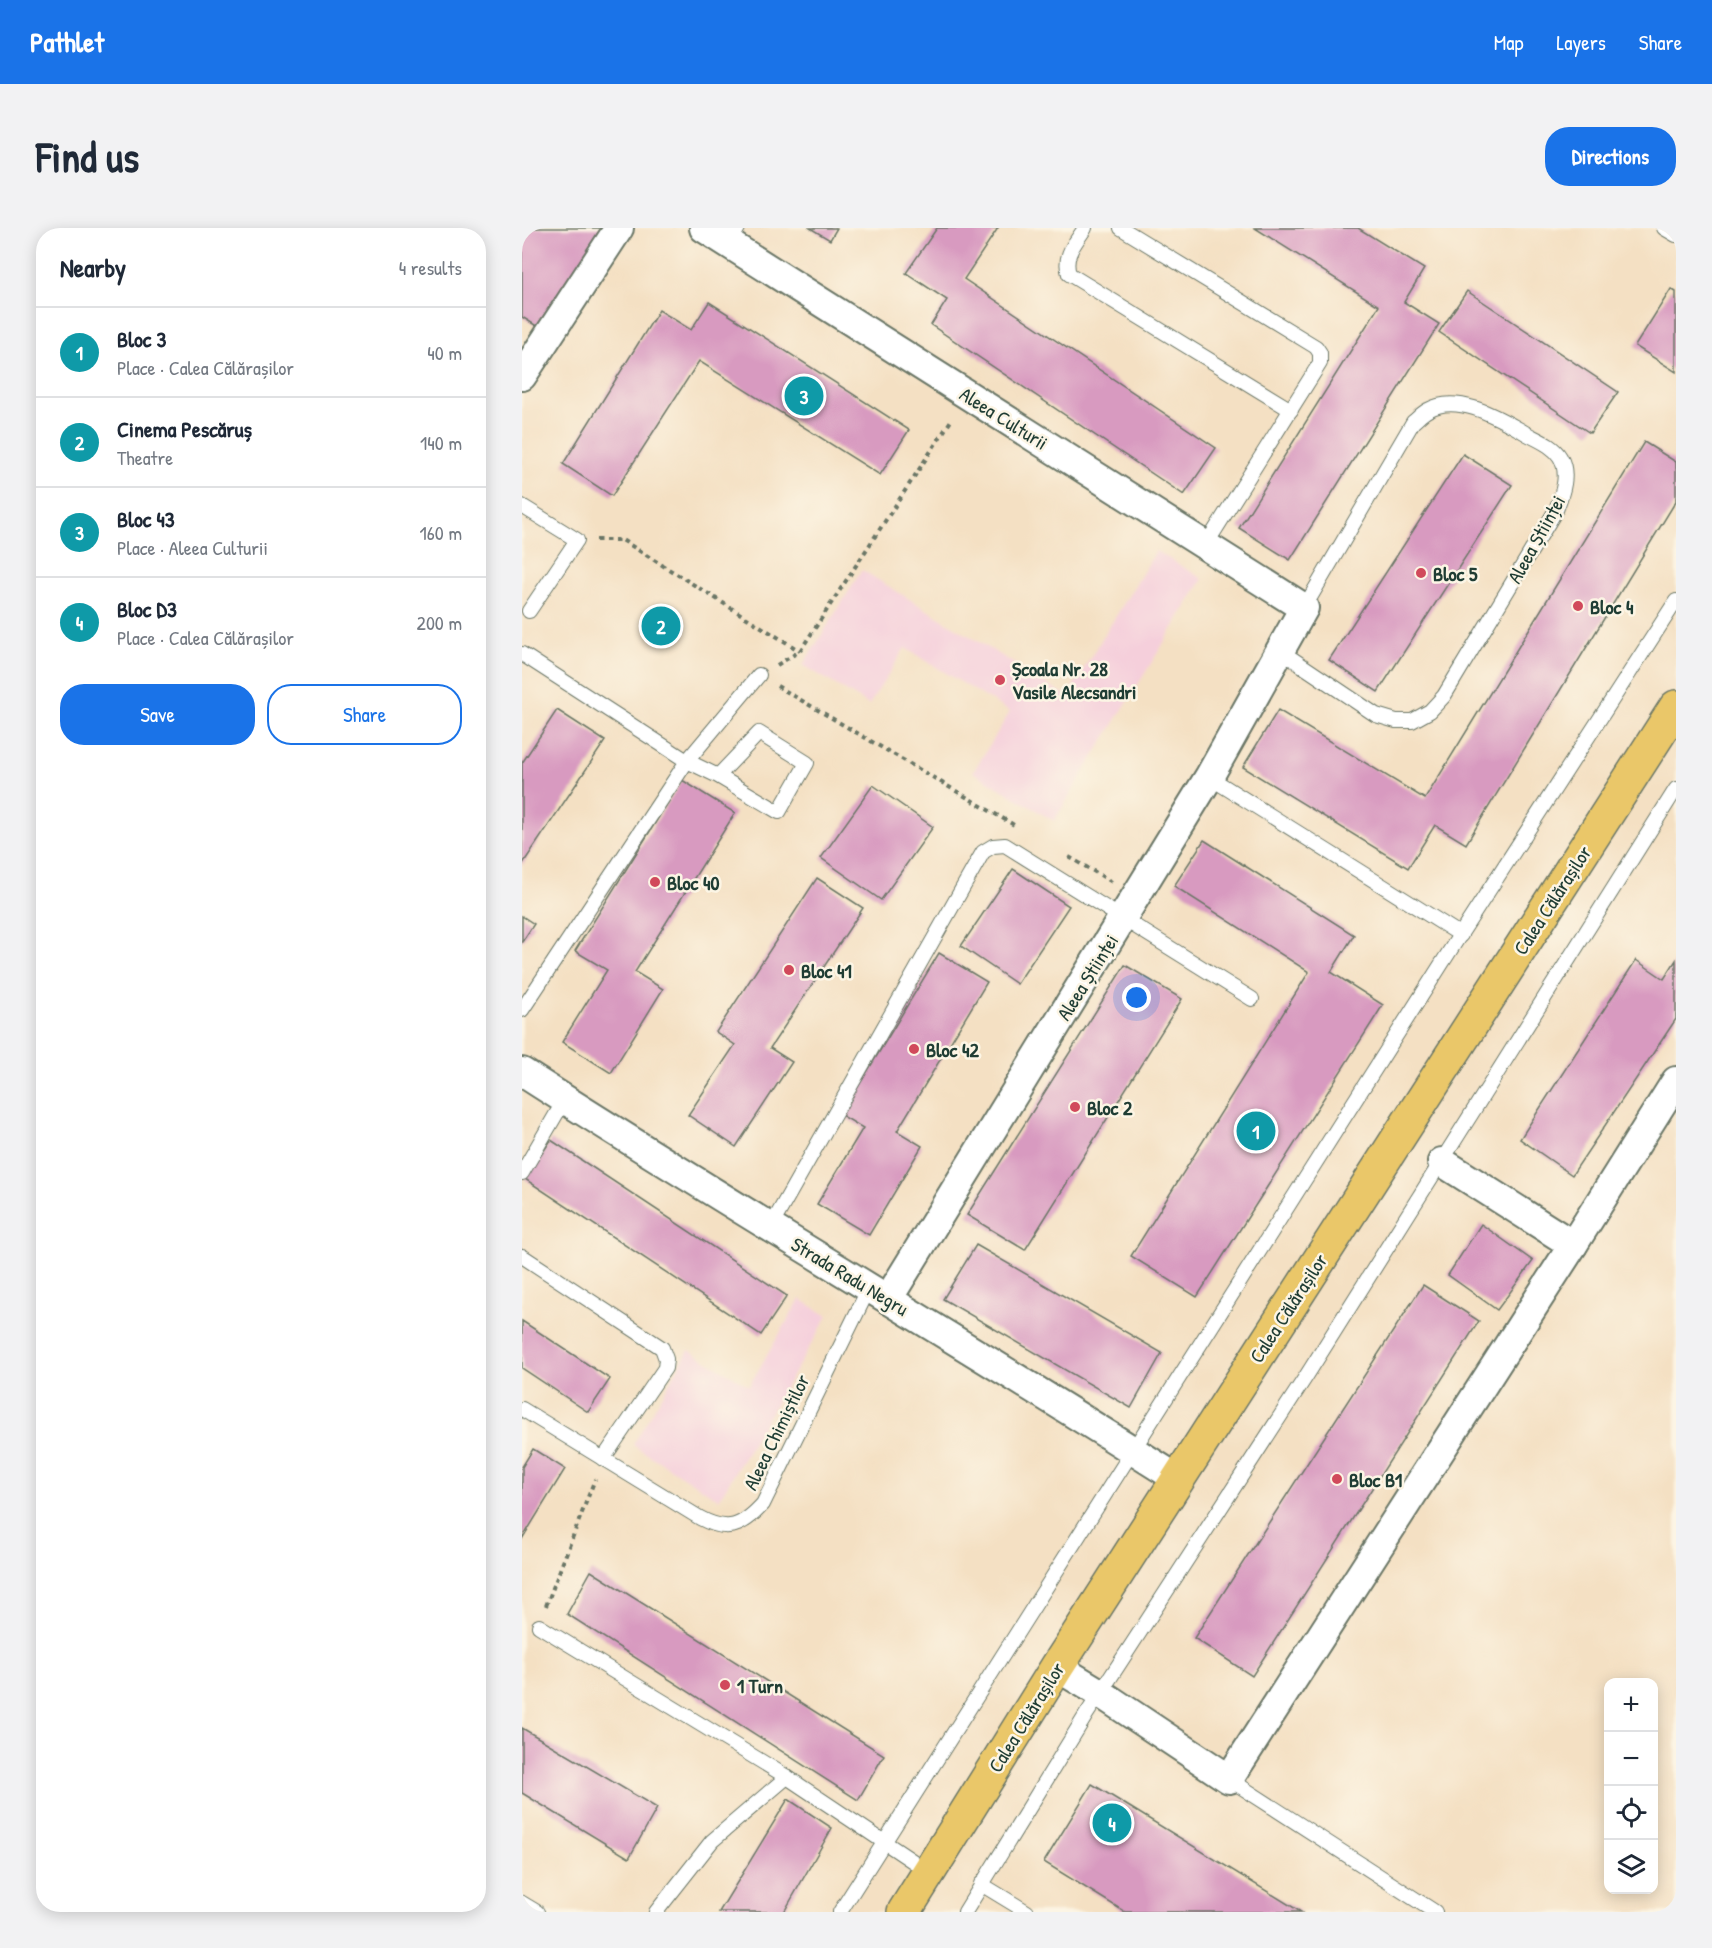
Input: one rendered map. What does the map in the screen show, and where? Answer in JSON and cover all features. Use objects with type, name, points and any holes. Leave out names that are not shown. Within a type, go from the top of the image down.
[{"type":"main road","name":"Calea Călărașilor","points":[[904,1912],[1057,1667],[1676,707]]},
{"type":"street","points":[[522,376],[619,228]]},
{"type":"street","name":"Aleea Culturii","points":[[704,228],[734,236],[968,396],[1304,608]]},
{"type":"street","name":"Aleea Științei","points":[[879,1293],[1129,908],[1209,777],[1304,608]]},
{"type":"street","name":"Strada Radu Negru","points":[[522,1072],[770,1228],[1178,1479]]},
{"type":"street","points":[[1057,1667],[1229,1779],[1676,1081]]},
{"type":"street","points":[[1442,1162],[1573,1245]]},
{"type":"lane","points":[[1085,228],[1067,258],[1069,274],[1291,410]]},
{"type":"lane","points":[[1121,228],[1316,347],[1320,354],[1320,363],[1205,546]]},
{"type":"lane","points":[[1664,228],[1676,235]]},
{"type":"lane","name":"Aleea Științei","points":[[1279,650],[1376,716],[1396,721],[1412,721],[1430,711],[1444,696],[1556,510],[1564,489],[1565,474],[1561,459],[1552,448],[1487,412],[1466,406],[1446,405],[1429,409],[1413,422],[1304,608]]},
{"type":"lane","points":[[522,506],[577,540],[528,611]]},
{"type":"lane","points":[[840,1912],[1132,1450],[1676,601]]},
{"type":"lane","points":[[522,654],[687,761],[718,776],[779,812],[807,763],[759,733],[718,776]]},
{"type":"lane","points":[[522,1010],[687,761],[759,675]]},
{"type":"lane","points":[[1209,777],[1461,935]]},
{"type":"lane","points":[[965,1912],[1100,1693],[1442,1162],[1676,789]]},
{"type":"lane","points":[[770,1228],[983,852],[993,846],[1005,845],[1129,908],[1252,999]]},
{"type":"lane","points":[[522,1173],[565,1099]]},
{"type":"lane","points":[[522,1256],[662,1348],[666,1359],[665,1368],[603,1459]]},
{"type":"lane","name":"Aleea Chimiștilor","points":[[522,1409],[713,1525],[735,1526],[749,1520],[763,1504],[879,1293]]},
{"type":"lane","points":[[539,1626],[787,1778],[929,1872]]},
{"type":"lane","points":[[656,1912],[712,1841],[787,1778]]},
{"type":"lane","points":[[1229,1779],[1435,1912]]},
{"type":"lane","points":[[981,1884],[1027,1912]]},
{"type":"lane","points":[[522,1903],[537,1912]]},
{"type":"path","points":[[968,396],[800,651],[759,675],[1024,831]]},
{"type":"path","points":[[577,540],[622,540],[800,651]]},
{"type":"path","points":[[1065,855],[1129,908]]},
{"type":"path","points":[[539,1626],[603,1459]]},
{"type":"shaded area","name":"Școala Nr. 28 Vasile Alecsandri","points":[[1156,551],[1203,579],[1054,821],[973,772],[1010,712],[905,648],[869,705],[803,665],[862,570],[1067,696]]},
{"type":"shaded area","points":[[800,1299],[828,1316],[719,1499],[633,1445],[689,1350],[749,1386]]},
{"type":"building","points":[[522,228],[606,228],[543,330],[522,317]]},
{"type":"building","points":[[810,228],[837,228],[830,240]]},
{"type":"building","points":[[937,228],[998,228],[964,279],[1216,448],[1184,495],[931,325],[947,300],[906,273]]},
{"type":"building","points":[[1255,228],[1358,228],[1424,269],[1404,302],[1439,324],[1290,560],[1239,528],[1379,306]]},
{"type":"building","points":[[1671,289],[1676,292],[1676,372],[1635,346]]},
{"type":"building","points":[[1467,291],[1618,392],[1590,433],[1439,332]]},
{"type":"building","points":[[709,302],[909,430],[880,475],[699,361],[612,496],[563,464],[659,310],[691,330]]},
{"type":"building","name":"Bloc 4","points":[[1644,442],[1676,462],[1676,501],[1466,844],[1435,825],[1408,868],[1243,767],[1278,710],[1425,799]]},
{"type":"building","name":"Bloc 5","points":[[1463,454],[1512,485],[1378,692],[1329,660]]},
{"type":"building","points":[[557,710],[605,741],[522,865],[522,763]]},
{"type":"building","name":"Bloc 40","points":[[682,780],[735,813],[635,972],[663,989],[611,1073],[562,1042],[607,970],[575,951]]},
{"type":"building","points":[[873,785],[933,827],[881,900],[821,858]]},
{"type":"building","points":[[1204,840],[1354,935],[1331,972],[1383,1005],[1197,1297],[1131,1256],[1309,972],[1174,886]]},
{"type":"building","points":[[1013,869],[1069,906],[1017,984],[961,946]]},
{"type":"building","name":"Bloc 41","points":[[817,878],[863,908],[770,1048],[792,1062],[736,1147],[688,1115],[735,1045],[716,1032]]},
{"type":"building","points":[[522,916],[534,924],[522,942]]},
{"type":"building","name":"Bloc 42","points":[[939,953],[987,982],[897,1131],[922,1146],[869,1235],[817,1204],[863,1128],[841,1115]]},
{"type":"building","points":[[1636,960],[1664,979],[1676,960],[1676,1019],[1572,1175],[1520,1139]]},
{"type":"building","name":"Bloc 2","points":[[1125,965],[1182,999],[1025,1250],[967,1215]]},
{"type":"building","points":[[551,1140],[787,1296],[761,1335],[525,1179]]},
{"type":"building","points":[[1481,1224],[1533,1261],[1497,1310],[1448,1275]]},
{"type":"building","points":[[976,1245],[1162,1353],[1131,1408],[943,1299]]},
{"type":"building","name":"Bloc B1","points":[[1423,1285],[1479,1321],[1252,1676],[1194,1638]]},
{"type":"building","points":[[522,1321],[610,1379],[588,1412],[522,1368]]},
{"type":"building","points":[[533,1449],[565,1469],[522,1539],[522,1467]]},
{"type":"building","name":"1 Turn","points":[[591,1571],[884,1755],[858,1800],[567,1614]]},
{"type":"building","points":[[522,1728],[657,1808],[629,1858],[522,1793]]},
{"type":"building","points":[[1092,1784],[1301,1912],[1125,1912],[1044,1862]]},
{"type":"building","points":[[788,1799],[832,1828],[784,1912],[719,1912]]},
{"type":"place","name":"Bloc 43","points":[[804,396]]},
{"type":"place","name":"Bloc 5","points":[[1421,573]]},
{"type":"place","name":"Bloc 4","points":[[1578,606]]},
{"type":"place","name":"Cinema Pescăruș","points":[[661,626]]},
{"type":"place","name":"Școala Nr. 28 Vasile Alecsandri","points":[[1000,680]]},
{"type":"place","name":"Bloc 40","points":[[655,882]]},
{"type":"place","name":"Bloc 41","points":[[789,970]]},
{"type":"place","name":"Bloc 42","points":[[914,1049]]},
{"type":"place","name":"Bloc 2","points":[[1075,1107]]},
{"type":"place","name":"Bloc 3","points":[[1256,1131]]},
{"type":"place","name":"Bloc B1","points":[[1337,1479]]},
{"type":"place","name":"1 Turn","points":[[725,1685]]},
{"type":"place","name":"Bloc D3","points":[[1112,1823]]}]
